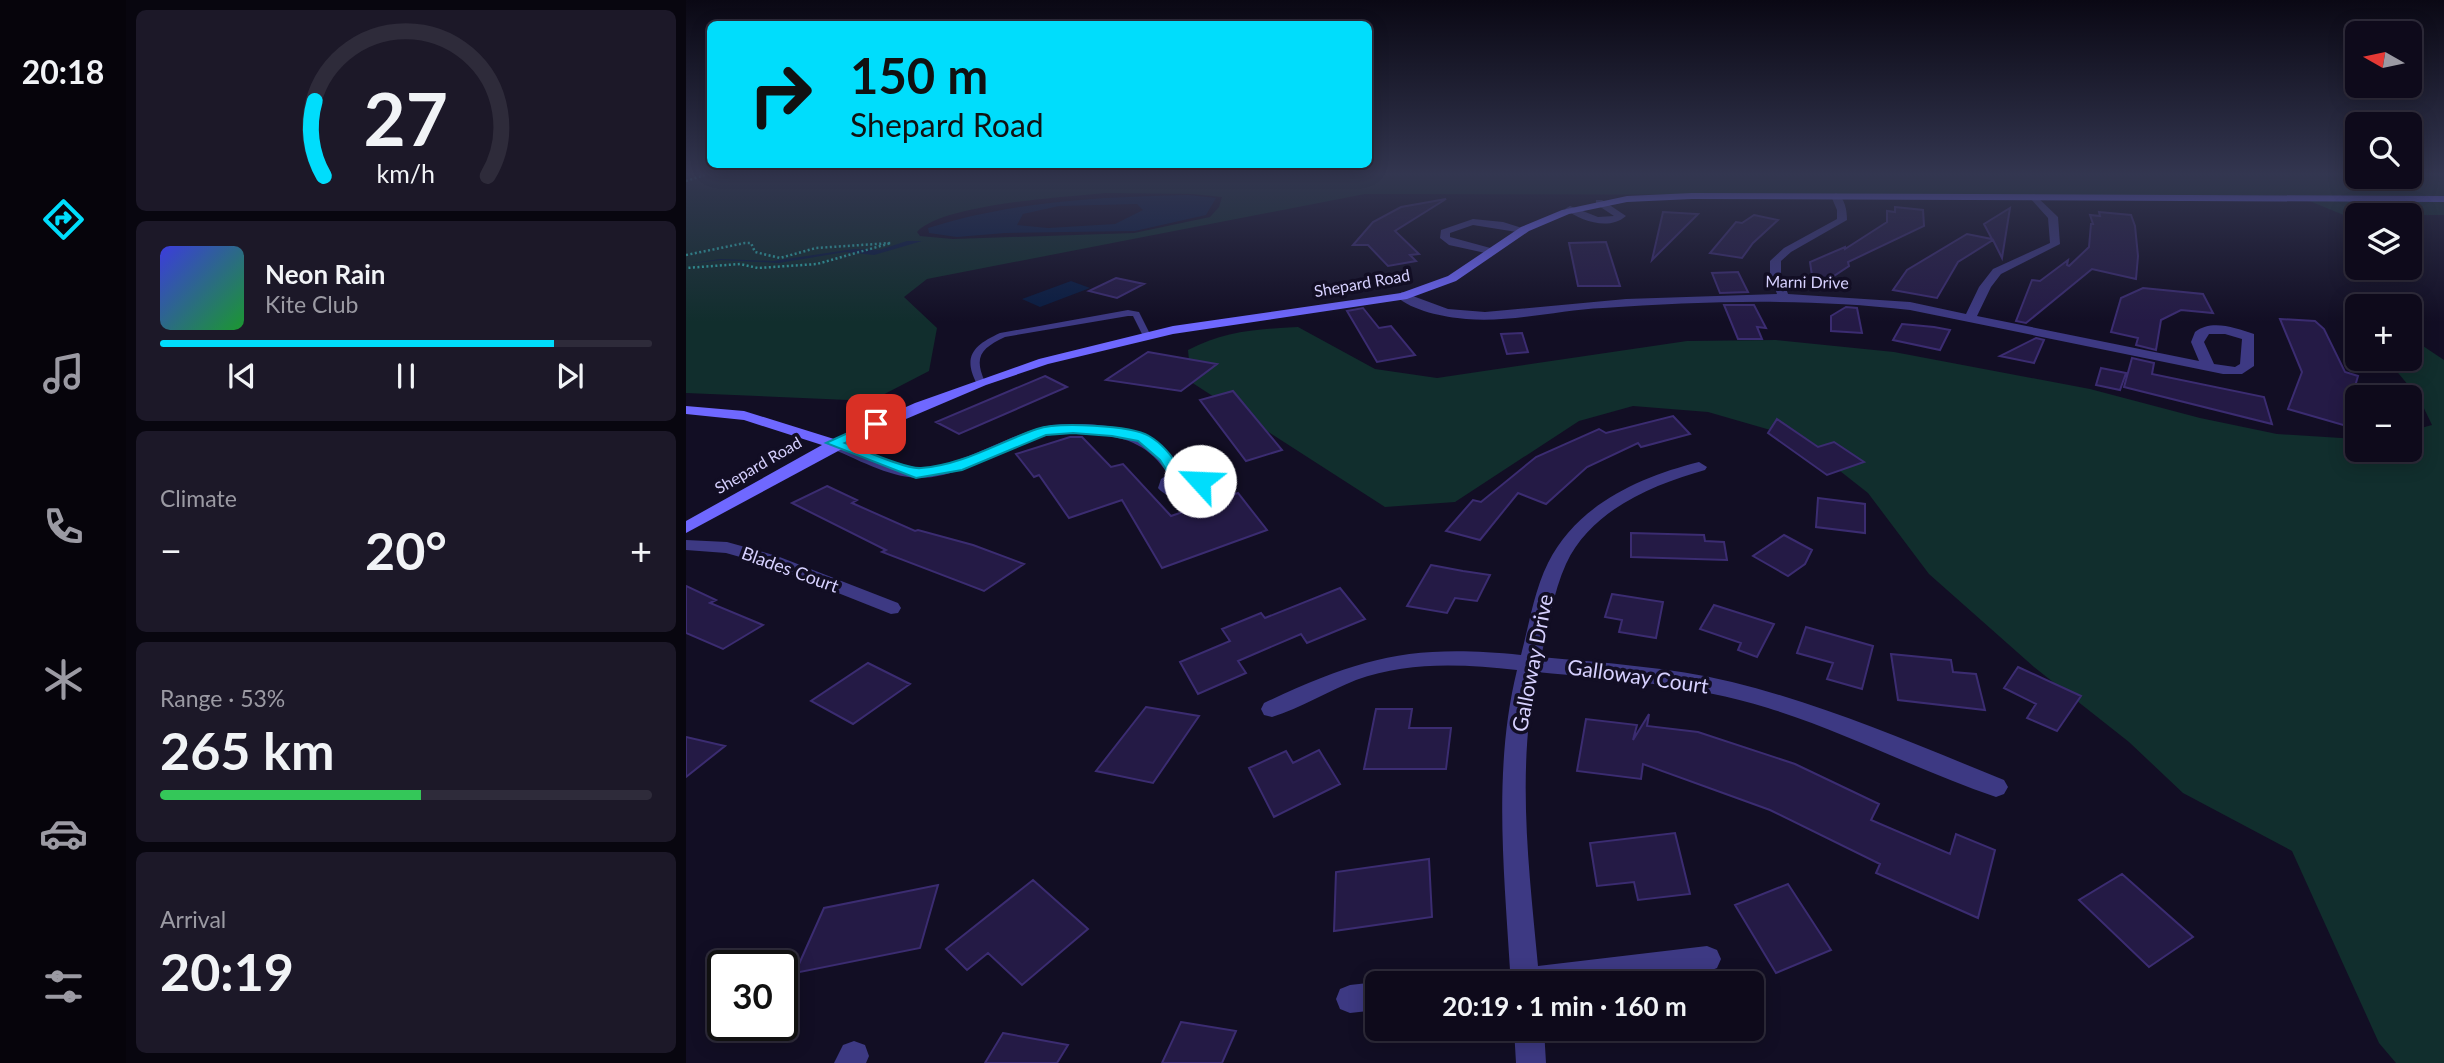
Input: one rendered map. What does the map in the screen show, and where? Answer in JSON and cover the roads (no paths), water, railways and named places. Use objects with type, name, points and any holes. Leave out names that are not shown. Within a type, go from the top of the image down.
[{"type":"street","points":[[1475,223],[1453,227],[1445,232],[1445,238],[1453,243],[1490,251]]},
{"type":"street","points":[[1481,223],[1523,230]]},
{"type":"street","name":"Shepard Road","points":[[686,528],[755,485],[833,443],[980,382],[1147,336],[1402,296],[1459,275],[1490,251],[1540,223]]},
{"type":"street","points":[[1784,298],[1774,269],[1776,261],[1785,252],[1837,223]]},
{"type":"street","points":[[1970,318],[1991,277],[2002,268],[2042,253],[2055,244],[2053,223]]},
{"type":"street","name":"Marni Drive","points":[[1402,296],[1435,309],[1470,315],[1586,304],[1784,298],[1871,301],[1970,318],[2209,367],[2237,371],[2247,366],[2249,337],[2231,329],[2212,327],[2202,331],[2197,338],[2199,350],[2209,367]]},
{"type":"street","points":[[686,410],[741,413],[763,418],[916,474],[957,467],[1044,431],[1073,429],[1112,432],[1143,438],[1166,457],[1177,475]]},
{"type":"street","name":"Galloway Drive","points":[[1518,971],[1514,780],[1519,712],[1549,583],[1567,545],[1594,517],[1629,492],[1664,476],[1699,467]]},
{"type":"street","name":"Blades Court","points":[[686,545],[727,548],[771,560],[891,608]]},
{"type":"street","name":"Galloway Court","points":[[1272,709],[1345,675],[1400,661],[1447,657],[1530,663],[1692,681],[1763,699],[1845,725],[1996,788]]},
{"type":"street","points":[[1612,971],[1707,959]]},
{"type":"street","points":[[1530,1041],[1531,1063]]},
{"type":"lane","points":[[980,382],[974,371],[975,356],[989,341],[1003,335],[1128,313],[1136,314],[1147,336]]},
{"type":"water","points":[[947,223],[1018,223],[1017,225],[1048,228],[1118,223],[1172,223],[1135,231],[1005,233],[957,237],[929,233],[928,228]]},
{"type":"water","points":[[907,241],[922,241],[874,255],[845,252],[779,263],[721,260],[686,264],[720,259],[773,261],[854,249],[879,250]]},
{"type":"water","points":[[1071,281],[1090,288],[1040,307],[1022,299]]}]
